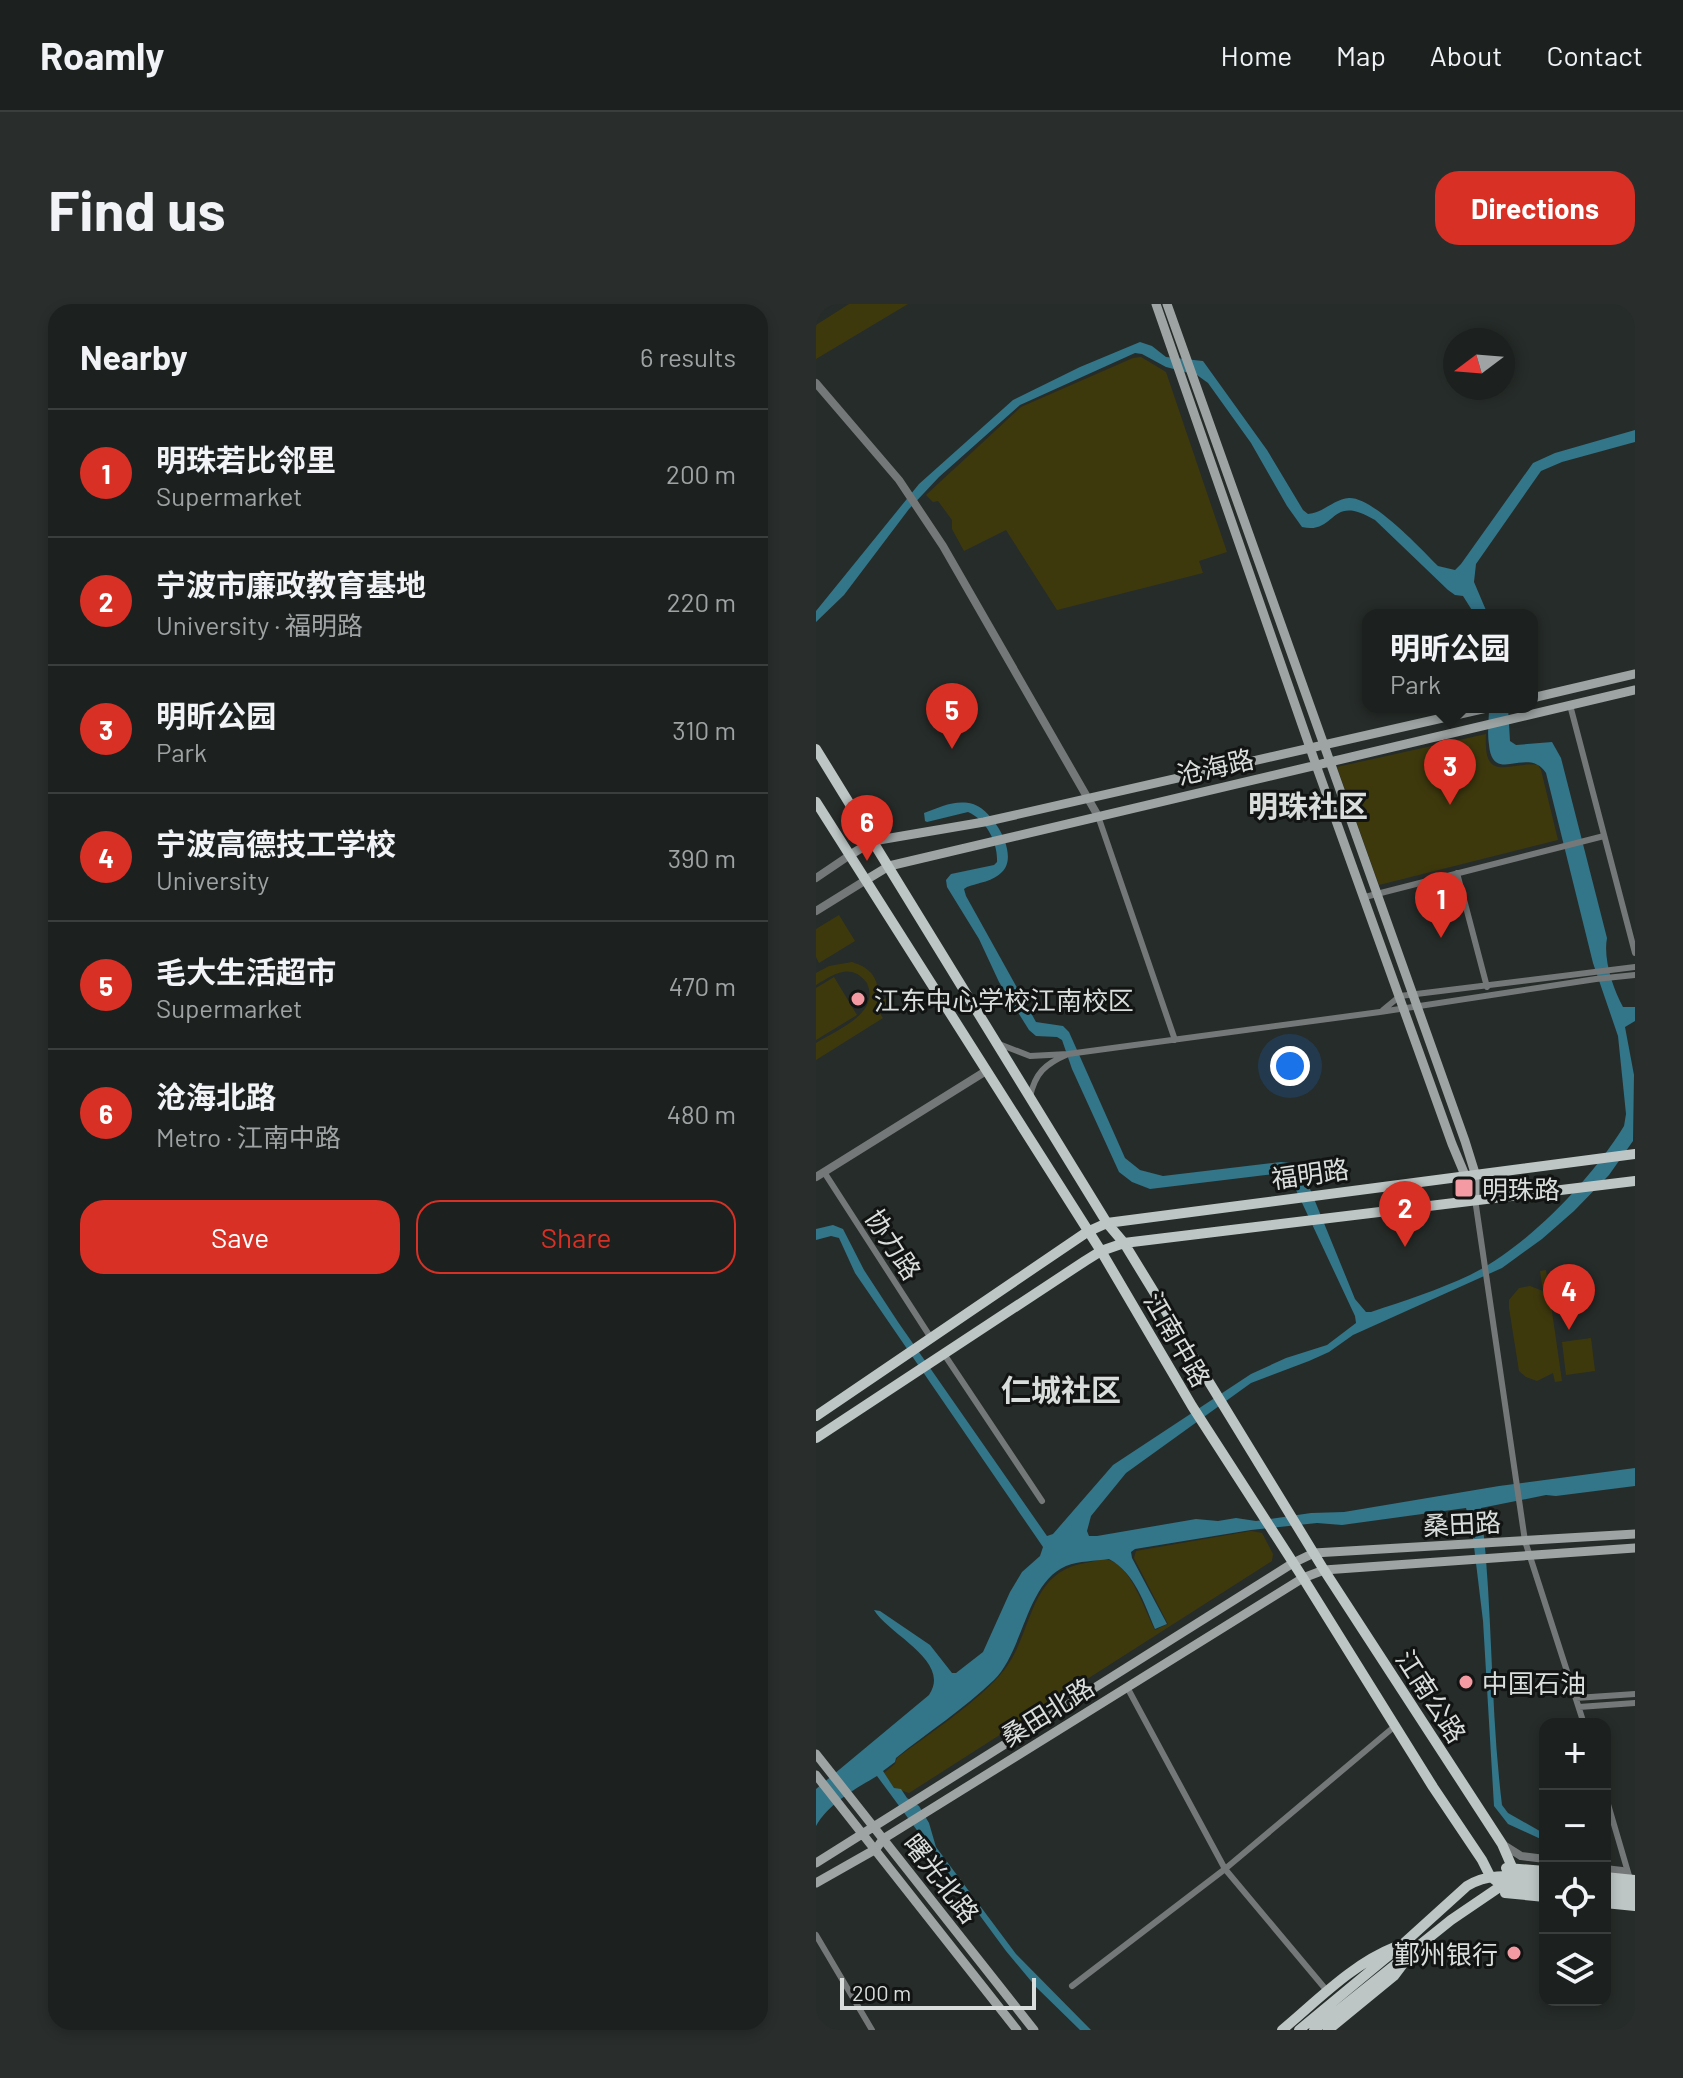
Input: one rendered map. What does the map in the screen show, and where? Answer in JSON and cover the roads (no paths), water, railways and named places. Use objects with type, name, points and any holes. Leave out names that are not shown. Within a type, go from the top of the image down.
[{"type":"main road","points":[[1156,304],[1316,765],[1469,1174]]},
{"type":"main road","points":[[1167,304],[1417,1005],[1475,1199]]},
{"type":"main road","points":[[1538,697],[1635,674]]},
{"type":"main road","name":"沧海路","points":[[1538,712],[1635,690]]},
{"type":"main road","name":"沧海路","points":[[850,855],[873,841],[984,822],[1465,713]]},
{"type":"main road","name":"沧海路","points":[[866,880],[889,866],[1536,713]]},
{"type":"main road","name":"江南中路","points":[[816,749],[1298,1528]]},
{"type":"main road","name":"江南中路","points":[[816,802],[1101,1251],[1203,1424],[1395,1726],[1482,1860],[1505,1880]]},
{"type":"main road","name":"福明路","points":[[816,1416],[1087,1232],[1107,1223],[1635,1154]]},
{"type":"main road","name":"福明路","points":[[816,1438],[1101,1251],[1124,1243],[1635,1181]]},
{"type":"main road","name":"江南公路","points":[[1298,1528],[1502,1844],[1505,1880]]},
{"type":"main road","name":"桑田路","points":[[1293,1563],[1314,1553],[1635,1534]]},
{"type":"main road","name":"桑田路","points":[[1303,1578],[1324,1570],[1635,1548]]},
{"type":"main road","name":"桑田北路","points":[[816,1863],[1293,1563]]},
{"type":"main road","name":"桑田北路","points":[[816,1883],[876,1849],[883,1839],[905,1825],[1303,1578]]},
{"type":"main road","name":"曙光北路","points":[[816,1754],[1034,2030]]},
{"type":"main road","name":"曙光北路","points":[[816,1775],[1017,2030]]},
{"type":"main road","points":[[1299,2030],[1407,1948],[1484,1898],[1505,1880],[1539,1872]]},
{"type":"main road","points":[[1611,1878],[1634,1883]]},
{"type":"main road","points":[[1314,2030],[1407,1948],[1467,1886],[1478,1879],[1539,1880]]},
{"type":"main road","points":[[1505,1880],[1539,1888]]},
{"type":"main road","points":[[1505,1880],[1539,1894]]},
{"type":"main road","points":[[1611,1885],[1634,1883]]},
{"type":"main road","points":[[1611,1895],[1635,1897]]},
{"type":"main road","points":[[1611,1904],[1635,1906]]},
{"type":"main road","points":[[1282,2030],[1379,1953],[1407,1948]]},
{"type":"main road","points":[[1328,2030],[1394,1976],[1407,1948]]},
{"type":"street","points":[[816,383],[907,492],[943,546],[1098,816],[1175,1040]]},
{"type":"street","points":[[1570,705],[1635,953]]},
{"type":"street","points":[[1365,897],[1604,836]]},
{"type":"street","name":"沧海路","points":[[816,878],[850,855]]},
{"type":"street","points":[[1457,873],[1489,994]]},
{"type":"street","name":"沧海路","points":[[816,911],[866,880]]},
{"type":"street","points":[[1380,1012],[1400,996],[1622,972],[1635,967]]},
{"type":"street","points":[[1622,972],[1635,975]]},
{"type":"street","points":[[997,1044],[1030,1056],[1068,1054],[1380,1012],[1595,975]]},
{"type":"street","points":[[1030,1097],[1037,1074],[1051,1062],[1068,1054]]},
{"type":"street","points":[[820,1174],[986,1071]]},
{"type":"street","name":"协力路","points":[[820,1174],[931,1338]]},
{"type":"street","points":[[1475,1199],[1528,1556],[1582,1718]]},
{"type":"street","points":[[944,1354],[1042,1501]]},
{"type":"street","points":[[1127,1687],[1225,1869],[1328,1992]]},
{"type":"street","points":[[1576,1698],[1635,1694]]},
{"type":"street","points":[[1579,1707],[1635,1703]]},
{"type":"street","points":[[1072,1986],[1225,1869],[1395,1726]]},
{"type":"street","points":[[1611,1812],[1634,1883]]},
{"type":"street","points":[[1502,1844],[1521,1856],[1539,1858]]},
{"type":"street","points":[[1611,1870],[1622,1871],[1634,1883]]},
{"type":"street","points":[[816,1935],[872,2030]]},
{"type":"water","points":[[1140,342],[1152,346],[1166,357],[1203,361],[1267,450],[1303,510],[1308,514],[1344,499],[1359,500],[1396,525],[1438,566],[1455,570],[1533,463],[1555,453],[1635,430],[1635,442],[1562,462],[1541,471],[1476,564],[1474,582],[1485,609],[1471,609],[1463,596],[1448,590],[1375,520],[1349,510],[1322,525],[1302,527],[1251,443],[1208,383],[1197,375],[1166,367],[1135,353],[1020,405],[939,477],[909,509],[844,595],[816,622],[816,611],[919,484],[1013,400]]},
{"type":"water","points":[[1489,713],[1508,713],[1510,741],[1516,745],[1552,742],[1561,758],[1607,938],[1606,955],[1610,974],[1623,1007],[1635,1007],[1635,1021],[1625,1027],[1634,1075],[1633,1141],[1609,1175],[1574,1211],[1502,1268],[1353,1335],[1329,1352],[1251,1383],[1126,1473],[1091,1516],[1087,1531],[1089,1536],[1097,1536],[1196,1519],[1256,1521],[1344,1512],[1499,1486],[1635,1468],[1635,1486],[1546,1495],[1481,1508],[1502,1805],[1508,1813],[1539,1831],[1539,1838],[1508,1824],[1494,1806],[1483,1621],[1472,1530],[1466,1508],[1342,1525],[1317,1523],[1251,1530],[1135,1549],[1131,1552],[1132,1558],[1167,1624],[1155,1629],[1138,1590],[1118,1565],[1109,1559],[1066,1566],[1042,1587],[1012,1652],[994,1680],[883,1771],[894,1788],[901,1789],[907,1798],[919,1806],[929,1823],[936,1847],[1016,1954],[1091,2030],[1080,2030],[1036,1987],[1006,1951],[877,1776],[835,1804],[816,1826],[816,1789],[929,1695],[934,1683],[926,1660],[874,1610],[930,1645],[952,1673],[956,1673],[983,1652],[1010,1592],[1022,1572],[1040,1556],[1043,1547],[855,1273],[839,1238],[831,1236],[816,1240],[816,1229],[833,1225],[843,1229],[864,1270],[898,1322],[1047,1536],[1053,1534],[1113,1465],[1251,1374],[1286,1358],[1327,1345],[1356,1323],[1289,1175],[1282,1173],[1150,1189],[1132,1182],[1119,1172],[1062,1040],[1036,1036],[1029,1030],[947,887],[946,880],[951,874],[997,862],[990,832],[968,812],[927,822],[924,813],[954,803],[973,804],[988,815],[1002,834],[1008,855],[1007,864],[995,878],[964,889],[966,896],[1036,1022],[1063,1026],[1069,1032],[1125,1158],[1140,1170],[1163,1176],[1281,1162],[1298,1168],[1308,1184],[1355,1299],[1366,1312],[1371,1312],[1470,1275],[1514,1247],[1576,1190],[1624,1126],[1626,1114],[1618,1036],[1593,963],[1546,773],[1539,765],[1497,763],[1492,757],[1488,740]]},
{"type":"place","name":"毛大生活超市","points":[[952,749]]},
{"type":"place","name":"明昕公园","points":[[1450,805]]},
{"type":"place","name":"沧海北路","points":[[867,861]]},
{"type":"place","name":"明珠若比邻里","points":[[1441,938]]},
{"type":"place","name":"江东中心学校江南校区","points":[[858,999]]},
{"type":"place","name":"明珠路","points":[[1464,1188]]},
{"type":"place","name":"宁波市廉政教育基地","points":[[1405,1247]]},
{"type":"place","name":"宁波高德技工学校","points":[[1569,1330]]},
{"type":"place","name":"中国石油","points":[[1466,1682]]},
{"type":"place","name":"鄞州银行","points":[[1514,1953]]},
{"type":"district","name":"明珠社区","points":[[1308,805]]},
{"type":"district","name":"仁城社区","points":[[1061,1389]]}]
